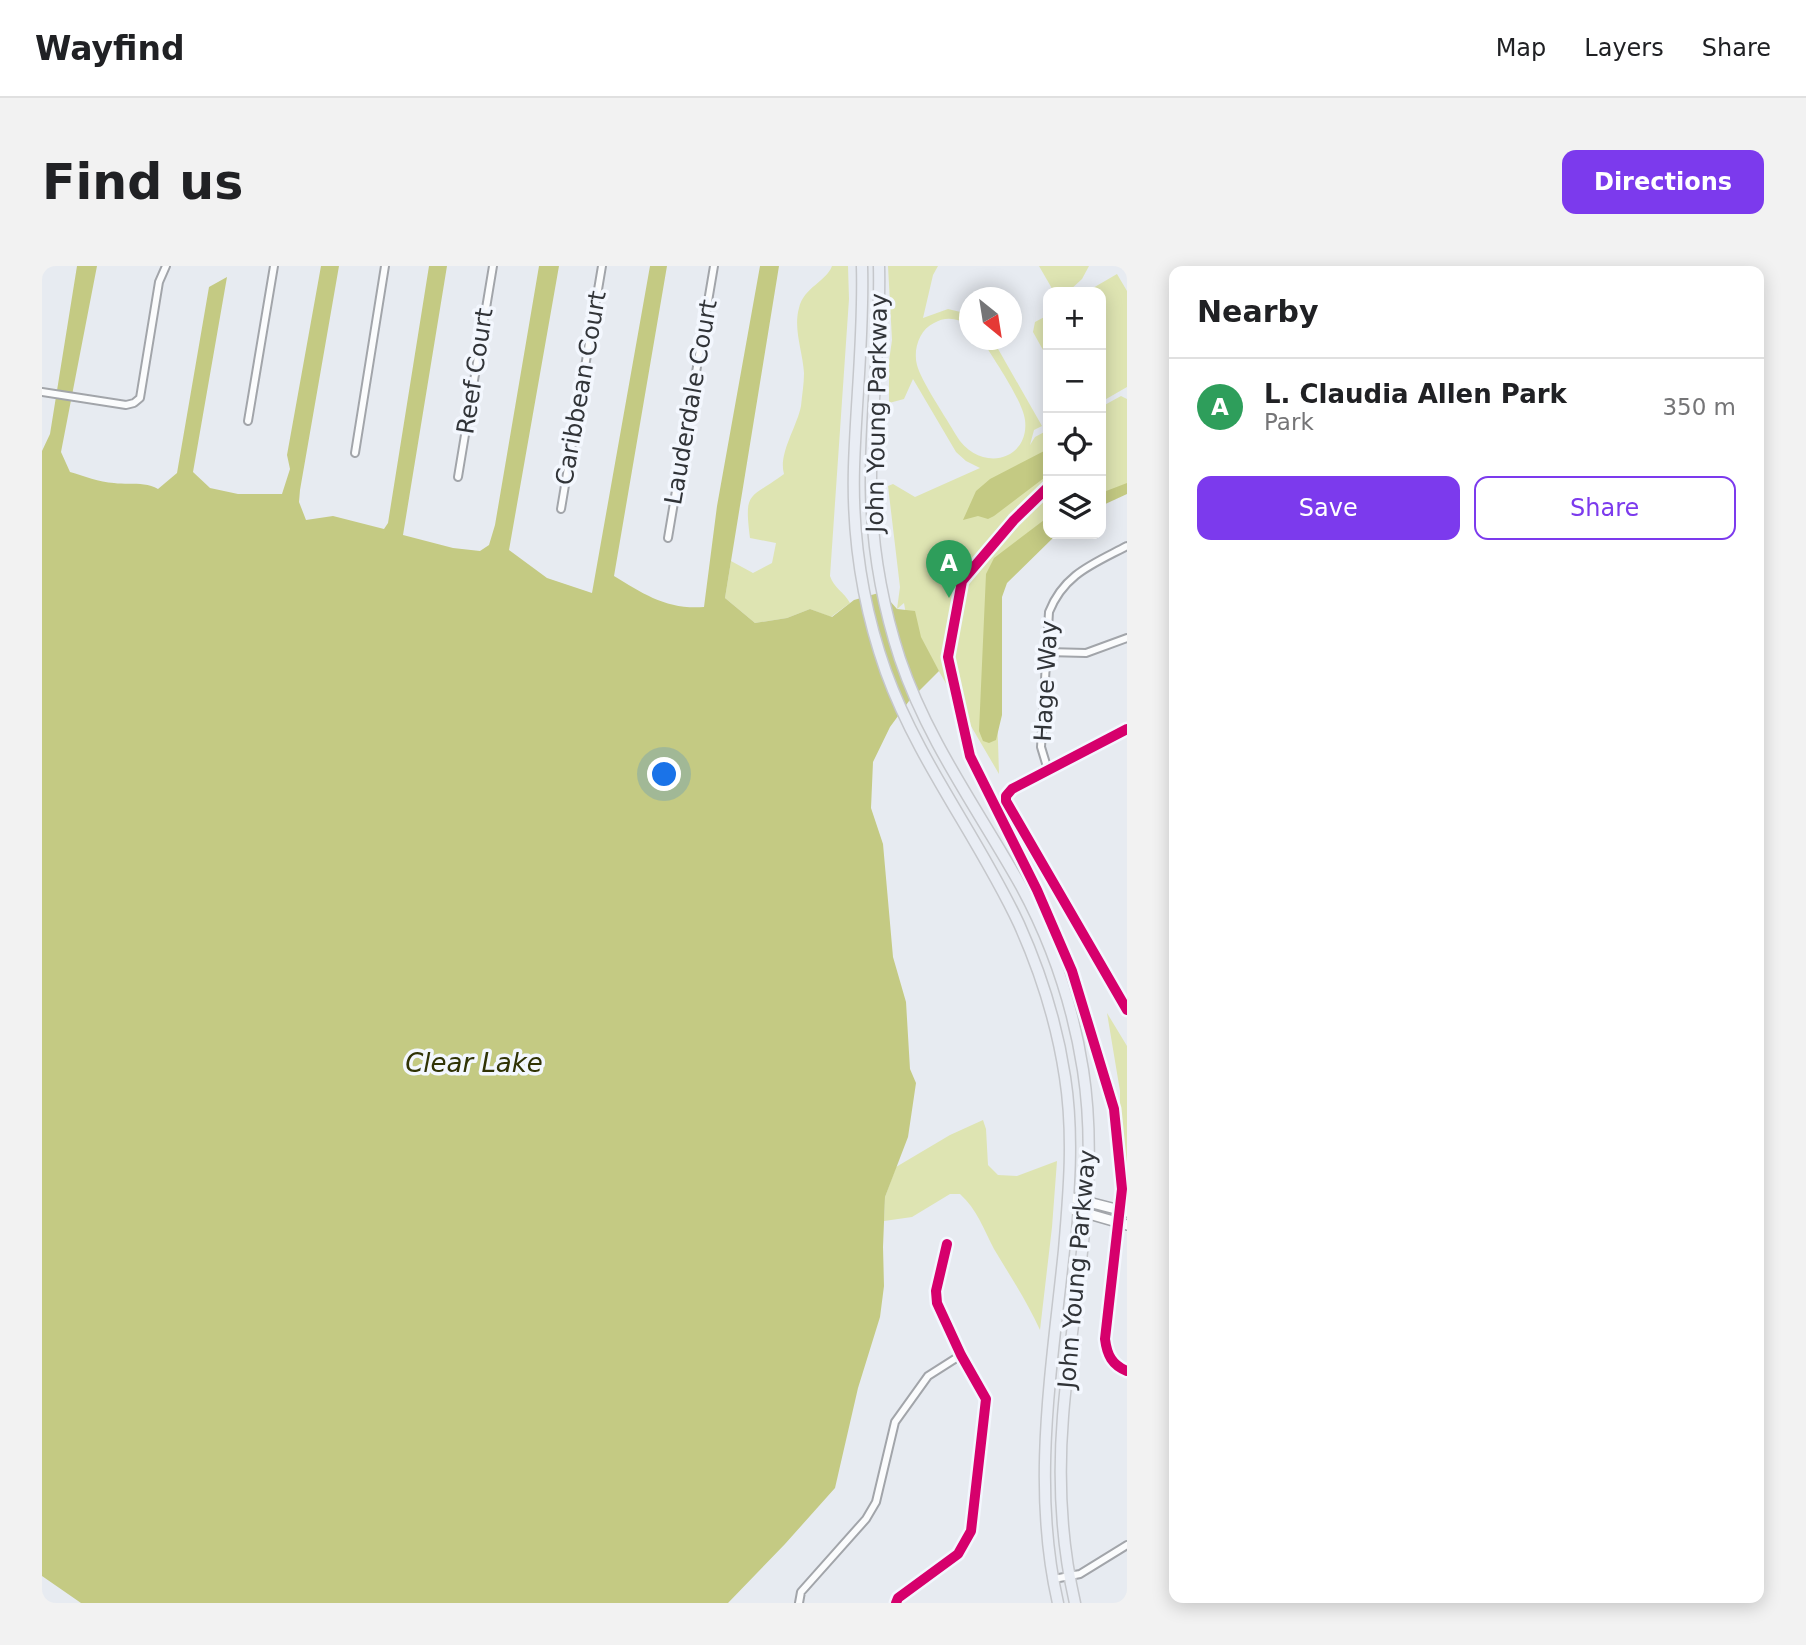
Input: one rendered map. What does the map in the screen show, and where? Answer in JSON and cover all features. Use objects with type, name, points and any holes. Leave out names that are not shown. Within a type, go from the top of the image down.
[{"type":"main road","name":"John Young Parkway","points":[[862,266],[854,482],[862,580],[872,626],[886,671],[917,742],[1009,905],[1027,943],[1045,992],[1060,1049],[1068,1104],[1071,1161],[1045,1443],[1045,1506],[1058,1603]]},
{"type":"main road","name":"John Young Parkway","points":[[879,266],[880,305],[871,475],[879,577],[901,661],[932,735],[1035,913],[1055,960],[1080,1048],[1087,1094],[1090,1137],[1088,1213],[1062,1436],[1062,1504],[1069,1576],[1075,1603]]},
{"type":"main road","points":[[1045,992],[1059,998],[1070,1010]]},
{"type":"street","points":[[42,392],[126,405],[134,404],[140,398],[159,282],[166,266]]},
{"type":"street","points":[[248,421],[274,266]]},
{"type":"street","points":[[355,453],[385,266]]},
{"type":"street","name":"Reef Court","points":[[457,477],[493,266]]},
{"type":"street","name":"Caribbean Court","points":[[561,509],[602,266]]},
{"type":"street","name":"Lauderdale Court","points":[[668,538],[713,266]]},
{"type":"street","name":"Hage Way","points":[[1048,770],[1041,747],[1049,612],[1055,596],[1069,580],[1127,547]]},
{"type":"street","points":[[1047,652],[1086,653],[1127,638]]},
{"type":"street","points":[[1127,729],[1012,789],[1006,796],[1007,806],[1127,1010]]},
{"type":"street","points":[[1069,1203],[1088,1200],[1127,1212]]},
{"type":"street","points":[[1069,1203],[1088,1213],[1127,1225]]},
{"type":"street","points":[[896,1603],[898,1598],[958,1554],[971,1531],[985,1399],[937,1303],[936,1291],[947,1244]]},
{"type":"street","points":[[799,1603],[801,1592],[866,1518],[876,1502],[895,1422],[928,1376],[961,1355]]},
{"type":"street","points":[[1054,1579],[1080,1574],[1127,1545]]},
{"type":"shaded area","points":[[832,266],[848,266],[849,299],[830,576],[850,603],[831,617],[810,609],[787,618],[755,623],[725,598],[731,561],[753,573],[772,563],[776,543],[750,538],[749,504],[756,493],[784,474],[784,458],[801,406],[804,373],[797,316],[805,295]]},
{"type":"shaded area","points":[[888,266],[938,266],[933,275],[923,318],[948,309],[959,312],[959,320],[938,321],[924,330],[918,341],[917,365],[956,435],[977,455],[989,458],[1011,453],[1020,445],[1024,434],[1023,412],[988,350],[999,350],[1042,426],[1034,430],[1030,445],[1035,437],[1043,433],[1043,533],[993,581],[999,774],[906,615],[904,603],[897,609],[900,587],[888,486],[893,484],[915,497],[980,468],[956,452],[913,379],[904,399],[889,403],[892,340]]},
{"type":"shaded area","points":[[1039,266],[1089,266],[1082,279],[1073,287],[1051,287]]},
{"type":"shaded area","points":[[1117,274],[1127,291],[1127,387],[1106,399],[1106,287],[1095,287]]},
{"type":"shaded area","points":[[1043,318],[1043,350],[1033,332],[1035,322]]},
{"type":"shaded area","points":[[1121,396],[1127,399],[1127,492],[1106,501],[1106,413],[1106,404]]},
{"type":"shaded area","points":[[1107,1013],[1127,1046],[1127,1202],[1116,1200],[1120,1091]]},
{"type":"shaded area","points":[[983,1120],[988,1165],[998,1175],[1017,1176],[1057,1161],[1040,1330],[976,1213],[960,1194],[950,1194],[912,1217],[884,1221],[885,1197],[896,1167],[950,1135]]},
{"type":"water","name":"Clear Lake","points":[[77,266],[97,266],[61,452],[70,472],[103,481],[142,484],[158,489],[177,473],[209,287],[227,277],[193,472],[210,488],[238,494],[282,494],[290,469],[287,455],[321,266],[339,266],[299,502],[306,520],[333,516],[384,529],[388,523],[429,266],[447,266],[403,535],[453,548],[480,551],[489,545],[495,525],[539,266],[559,266],[509,550],[547,578],[592,593],[650,266],[667,266],[614,576],[667,603],[704,607],[717,506],[760,266],[779,266],[725,598],[755,623],[787,618],[810,609],[832,617],[854,600],[882,592],[897,609],[915,611],[921,637],[939,671],[909,701],[890,727],[873,762],[871,808],[883,844],[893,957],[906,1002],[910,1069],[916,1083],[908,1137],[885,1197],[884,1286],[880,1317],[858,1388],[835,1488],[728,1603],[81,1603],[42,1576],[42,451],[50,434]]},
{"type":"water","points":[[1043,452],[1043,479],[994,516],[988,519],[978,516],[963,520],[976,491],[990,479]]},
{"type":"water","points":[[1127,483],[1127,494],[1106,504],[1106,491]]},
{"type":"water","points":[[1043,521],[1043,539],[1052,539],[1007,583],[1002,597],[1002,715],[996,740],[989,743],[983,741],[979,731],[986,574],[994,558]]},
{"type":"cycle path","points":[[1043,492],[1014,520],[962,581],[948,657],[970,756],[1037,890],[1072,971],[1114,1109],[1122,1189],[1105,1339],[1111,1359],[1127,1371]]},
{"type":"cycle path","points":[[1127,729],[1012,789],[1006,796],[1006,801],[1127,1010]]},
{"type":"cycle path","points":[[896,1603],[898,1598],[958,1554],[971,1531],[986,1399],[961,1355],[937,1303],[936,1291],[947,1244]]},
{"type":"place","name":"L. Claudia Allen Park","points":[[949,598]]}]
